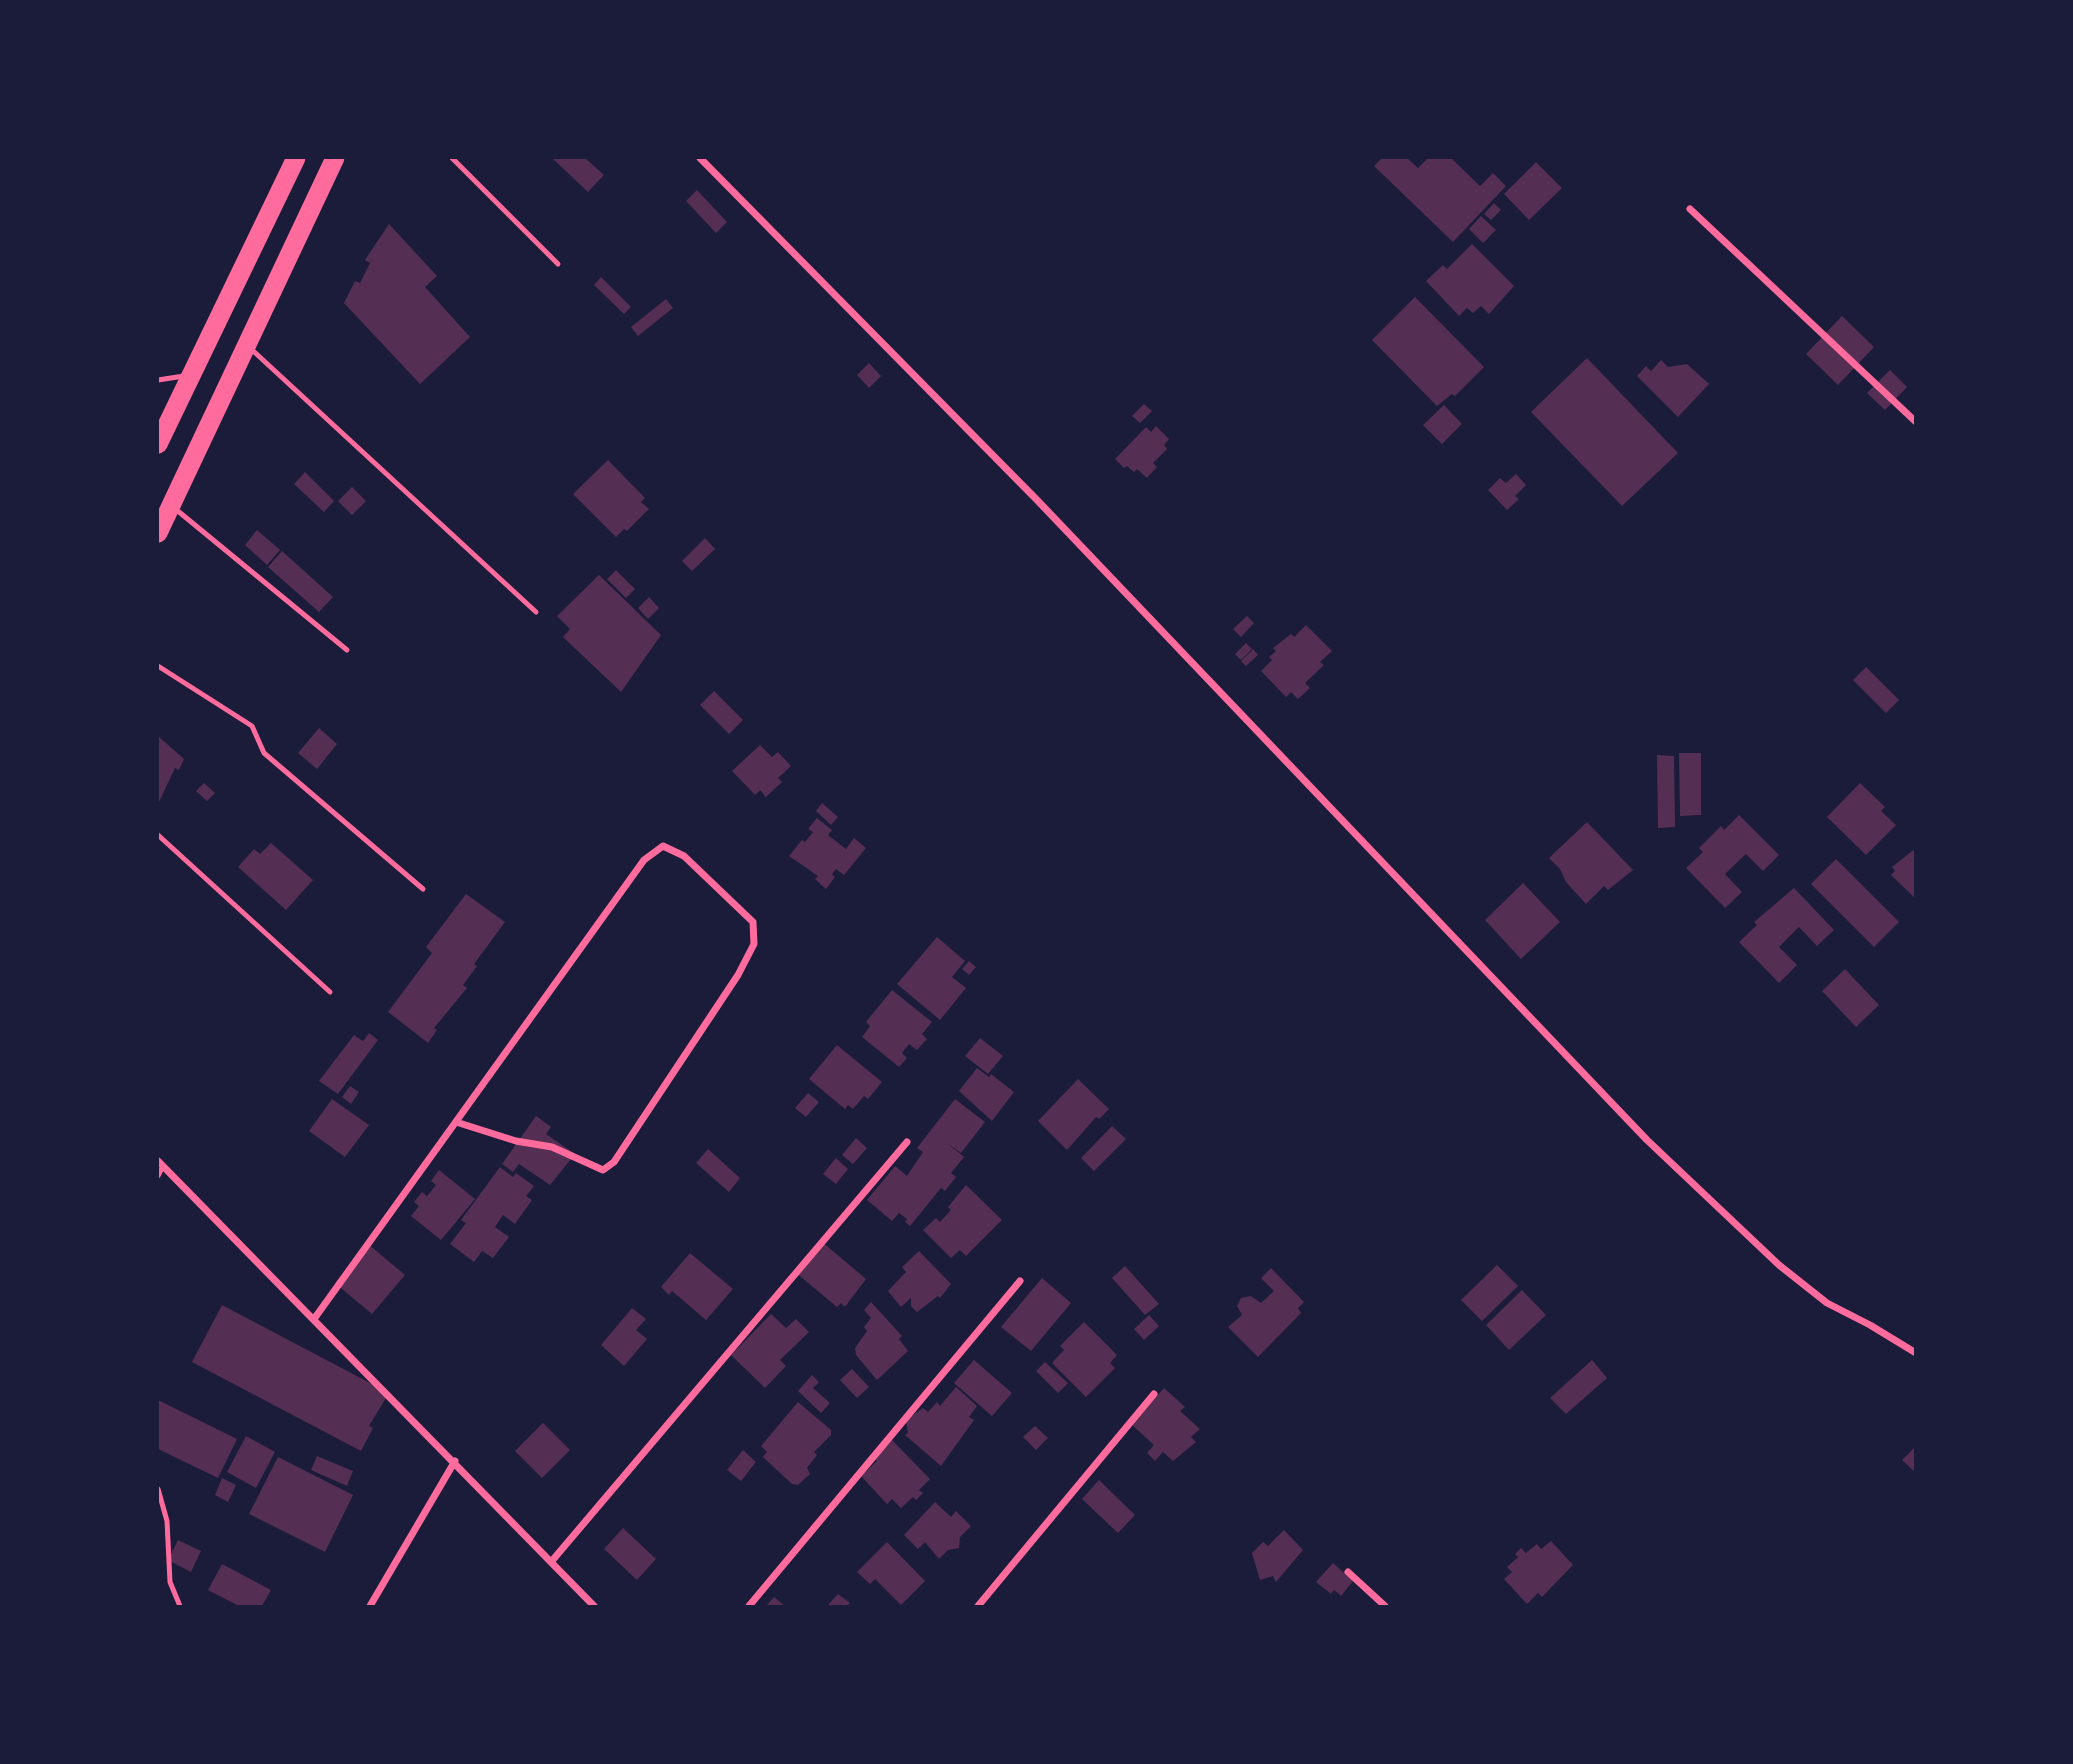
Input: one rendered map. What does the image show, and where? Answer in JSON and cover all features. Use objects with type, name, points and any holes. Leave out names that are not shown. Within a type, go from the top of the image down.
[{"type":"highway","points":[[158,444],[296,158]]},
{"type":"highway","points":[[158,533],[335,158]]},
{"type":"street","points":[[700,158],[1038,501],[1647,1140],[1788,1273],[1827,1303],[1916,1353]]},
{"type":"street","points":[[1690,209],[1916,422]]},
{"type":"street","points":[[314,1319],[644,860],[663,846],[684,856],[753,922],[754,944],[738,975],[614,1163],[603,1170],[552,1147],[516,1141],[456,1122]]},
{"type":"street","points":[[551,1562],[907,1142]]},
{"type":"street","points":[[160,1163],[455,1461],[594,1606]]},
{"type":"street","points":[[748,1606],[1020,1281]]},
{"type":"street","points":[[978,1606],[1154,1394]]},
{"type":"street","points":[[370,1606],[455,1461]]},
{"type":"street","points":[[1348,1572],[1385,1606]]},
{"type":"lane","points":[[452,158],[558,264]]},
{"type":"lane","points":[[247,345],[536,612]]},
{"type":"lane","points":[[158,380],[191,375]]},
{"type":"lane","points":[[171,506],[347,650]]},
{"type":"lane","points":[[158,666],[252,726],[264,753],[424,889]]},
{"type":"lane","points":[[158,835],[330,992]]},
{"type":"lane","points":[[158,1176],[160,1163]]},
{"type":"lane","points":[[158,1489],[167,1521],[170,1582],[180,1606]]},
{"type":"building","points":[[552,158],[585,158],[604,175],[588,192]]},
{"type":"building","points":[[1382,158],[1407,158],[1418,168],[1428,158],[1451,158],[1480,186],[1493,173],[1506,186],[1453,242],[1374,166]]},
{"type":"building","points":[[1536,162],[1562,188],[1529,220],[1504,194]]},
{"type":"building","points":[[697,190],[727,222],[716,233],[686,201]]},
{"type":"building","points":[[1494,203],[1501,210],[1491,220],[1484,214]]},
{"type":"building","points":[[1481,216],[1496,230],[1483,243],[1469,229]]},
{"type":"building","points":[[389,224],[437,276],[425,287],[470,337],[420,384],[344,303],[355,281],[360,283],[370,263],[365,260]]},
{"type":"building","points":[[1472,244],[1514,286],[1489,314],[1481,306],[1473,313],[1467,308],[1459,316],[1426,281],[1443,265],[1447,269]]},
{"type":"building","points":[[601,277],[631,307],[624,314],[594,285]]},
{"type":"building","points":[[1415,297],[1484,367],[1455,396],[1452,394],[1437,406],[1372,340]]},
{"type":"building","points":[[666,299],[673,308],[638,336],[631,327]]},
{"type":"building","points":[[1842,316],[1874,347],[1838,385],[1806,354]]},
{"type":"building","points":[[1587,358],[1678,453],[1622,506],[1531,412]]},
{"type":"building","points":[[1661,360],[1668,367],[1687,364],[1709,384],[1678,417],[1637,376],[1646,366],[1651,371]]},
{"type":"building","points":[[869,363],[881,376],[869,388],[857,375]]},
{"type":"building","points":[[1890,370],[1907,387],[1885,410],[1867,393]]},
{"type":"building","points":[[1144,404],[1152,411],[1140,423],[1132,416]]},
{"type":"building","points":[[1444,405],[1462,424],[1442,444],[1423,425]]},
{"type":"building","points":[[1156,426],[1169,439],[1164,445],[1167,449],[1153,463],[1157,467],[1147,478],[1137,469],[1134,472],[1127,466],[1124,468],[1115,459],[1146,427],[1151,432]]},
{"type":"building","points":[[608,460],[645,498],[641,502],[649,509],[627,531],[624,529],[616,537],[573,494]]},
{"type":"building","points":[[305,472],[334,501],[324,512],[294,484]]},
{"type":"building","points":[[1516,474],[1526,485],[1515,496],[1519,499],[1507,510],[1488,490],[1500,478],[1506,483]]},
{"type":"building","points":[[352,487],[366,501],[352,515],[338,501]]},
{"type":"building","points":[[257,530],[280,550],[267,565],[245,545]]},
{"type":"building","points":[[705,538],[715,549],[692,571],[682,561]]},
{"type":"building","points":[[282,551],[333,597],[319,612],[268,567]]},
{"type":"building","points":[[616,570],[635,589],[626,598],[607,579]]},
{"type":"building","points":[[599,575],[661,635],[621,692],[563,637],[570,629],[557,616]]},
{"type":"building","points":[[649,597],[659,608],[648,619],[638,608]]},
{"type":"building","points":[[1247,616],[1254,623],[1241,637],[1233,629]]},
{"type":"building","points":[[1306,625],[1332,651],[1320,662],[1324,665],[1305,683],[1310,688],[1298,699],[1291,692],[1286,697],[1261,671],[1272,660],[1269,657],[1276,651],[1273,648],[1291,634],[1294,637]]},
{"type":"building","points":[[1246,643],[1252,649],[1241,660],[1235,654]]},
{"type":"building","points":[[1253,649],[1258,655],[1246,666],[1241,661]]},
{"type":"building","points":[[1866,667],[1899,700],[1886,713],[1853,680]]},
{"type":"building","points":[[714,691],[743,720],[729,734],[700,705]]},
{"type":"building","points":[[319,728],[337,744],[317,769],[298,753]]},
{"type":"building","points":[[158,736],[184,759],[179,770],[175,768],[158,804]]},
{"type":"building","points":[[760,745],[772,757],[778,752],[791,766],[778,778],[782,782],[766,797],[760,790],[755,795],[732,771]]},
{"type":"building","points":[[1679,753],[1701,753],[1701,815],[1680,816]]},
{"type":"building","points":[[1657,755],[1674,756],[1675,827],[1658,828]]},
{"type":"building","points":[[204,783],[215,793],[207,801],[196,791]]},
{"type":"building","points":[[1860,783],[1885,807],[1881,811],[1896,825],[1866,855],[1827,817]]},
{"type":"building","points":[[822,803],[838,817],[831,825],[816,811]]},
{"type":"building","points":[[1739,815],[1779,855],[1763,871],[1746,854],[1725,874],[1742,892],[1725,908],[1686,868],[1703,852],[1699,848],[1721,826],[1724,830]]},
{"type":"building","points":[[817,818],[832,830],[828,835],[846,849],[854,838],[866,848],[844,875],[836,869],[832,874],[835,877],[826,889],[815,879],[818,876],[789,856],[802,840],[805,842],[813,832],[808,829]]},
{"type":"building","points":[[1587,822],[1633,870],[1608,890],[1604,886],[1586,904],[1549,858]]},
{"type":"building","points":[[271,843],[313,880],[286,910],[238,867],[254,849],[260,854]]},
{"type":"building","points":[[1916,848],[1916,899],[1891,875],[1895,871],[1892,867]]},
{"type":"building","points":[[1836,859],[1899,922],[1874,947],[1811,884]]},
{"type":"building","points":[[1523,883],[1560,922],[1521,959],[1485,920]]},
{"type":"building","points":[[1794,888],[1834,930],[1817,946],[1799,927],[1779,947],[1797,965],[1779,983],[1739,942],[1757,925],[1754,922]]},
{"type":"building","points":[[466,894],[505,922],[474,964],[477,966],[463,985],[467,988],[434,1028],[437,1030],[428,1043],[388,1012],[432,953],[426,947]]},
{"type":"building","points":[[937,937],[965,961],[952,977],[966,988],[940,1020],[897,984]]},
{"type":"building","points":[[969,961],[976,967],[969,975],[962,969]]},
{"type":"building","points":[[1845,969],[1879,1005],[1856,1027],[1822,991]]},
{"type":"building","points":[[892,990],[932,1022],[922,1034],[927,1039],[917,1050],[909,1044],[902,1053],[907,1058],[899,1067],[862,1037],[870,1026],[866,1022]]},
{"type":"building","points":[[369,1033],[378,1040],[338,1094],[319,1081],[354,1035],[363,1041]]},
{"type":"building","points":[[980,1038],[1003,1056],[988,1074],[965,1056]]},
{"type":"building","points":[[837,1045],[882,1082],[868,1099],[864,1096],[853,1109],[848,1105],[845,1109],[809,1079]]},
{"type":"building","points":[[977,1068],[989,1077],[991,1074],[1014,1092],[992,1121],[959,1091]]},
{"type":"building","points":[[1078,1079],[1109,1109],[1099,1119],[1096,1117],[1067,1150],[1038,1121]]},
{"type":"building","points":[[350,1086],[359,1092],[351,1104],[342,1097]]},
{"type":"building","points":[[808,1093],[819,1102],[806,1117],[795,1108]]},
{"type":"building","points":[[332,1099],[369,1125],[345,1157],[309,1131]]},
{"type":"building","points":[[955,1099],[985,1122],[961,1153],[946,1142],[964,1157],[951,1173],[956,1177],[945,1191],[941,1188],[910,1226],[905,1222],[907,1219],[899,1213],[892,1221],[867,1200],[895,1166],[907,1176],[923,1152],[917,1148]]},
{"type":"building","points":[[536,1116],[551,1127],[546,1134],[575,1154],[550,1185],[519,1164],[513,1172],[502,1164]]},
{"type":"building","points":[[1112,1126],[1126,1139],[1094,1171],[1081,1158]]},
{"type":"building","points":[[856,1138],[867,1148],[853,1164],[842,1155]]},
{"type":"building","points":[[708,1149],[740,1178],[729,1192],[696,1163]]},
{"type":"building","points":[[836,1158],[848,1169],[836,1184],[823,1174]]},
{"type":"building","points":[[500,1167],[513,1177],[516,1173],[534,1186],[526,1196],[532,1200],[515,1224],[503,1215],[495,1227],[509,1237],[493,1258],[482,1251],[474,1262],[450,1244],[466,1223],[461,1220]]},
{"type":"building","points":[[439,1170],[475,1199],[441,1240],[411,1216],[419,1206],[414,1202],[422,1192],[427,1196],[436,1185],[431,1181]]},
{"type":"building","points":[[966,1185],[1002,1220],[966,1256],[960,1250],[951,1258],[923,1230],[936,1218],[940,1222],[951,1210],[948,1207]]},
{"type":"building","points":[[821,1241],[866,1279],[845,1307],[841,1303],[837,1307],[795,1272]]},
{"type":"building","points":[[368,1244],[405,1275],[372,1314],[335,1283]]},
{"type":"building","points":[[919,1251],[951,1284],[940,1298],[938,1296],[917,1312],[911,1306],[911,1298],[901,1307],[888,1291],[906,1272],[902,1267]]},
{"type":"building","points":[[690,1253],[733,1289],[706,1320],[672,1291],[669,1295],[661,1287]]},
{"type":"building","points":[[1497,1265],[1518,1286],[1482,1321],[1461,1300]]},
{"type":"building","points":[[1125,1266],[1159,1304],[1145,1315],[1112,1278]]},
{"type":"building","points":[[1271,1268],[1304,1302],[1298,1308],[1301,1313],[1258,1357],[1228,1327],[1242,1315],[1237,1306],[1241,1298],[1251,1296],[1261,1303],[1274,1291],[1261,1278]]},
{"type":"building","points":[[1042,1278],[1071,1303],[1031,1351],[1001,1327]]},
{"type":"building","points":[[1522,1290],[1546,1315],[1509,1350],[1486,1325]]},
{"type":"building","points":[[871,1302],[902,1336],[899,1339],[908,1351],[877,1380],[856,1355],[855,1348],[867,1331],[864,1327],[871,1318],[864,1310]]},
{"type":"building","points":[[222,1305],[389,1393],[369,1426],[373,1428],[361,1451],[192,1362]]},
{"type":"building","points":[[632,1308],[646,1319],[636,1330],[647,1339],[624,1366],[601,1345]]},
{"type":"building","points":[[771,1314],[786,1328],[796,1319],[809,1332],[780,1360],[786,1366],[765,1388],[731,1355]]},
{"type":"building","points":[[1149,1315],[1159,1326],[1144,1340],[1134,1329]]},
{"type":"building","points":[[1084,1322],[1117,1355],[1110,1363],[1115,1368],[1086,1397],[1052,1363],[1064,1350],[1060,1346]]},
{"type":"building","points":[[974,1360],[1012,1393],[992,1416],[954,1383]]},
{"type":"building","points":[[1592,1360],[1607,1378],[1566,1414],[1550,1398]]},
{"type":"building","points":[[1045,1362],[1068,1383],[1058,1393],[1036,1371]]},
{"type":"building","points":[[852,1369],[869,1387],[857,1398],[840,1380]]},
{"type":"building","points":[[812,1375],[819,1382],[813,1388],[830,1403],[821,1413],[798,1391]]},
{"type":"building","points":[[956,1387],[977,1406],[969,1417],[974,1420],[941,1466],[905,1435],[908,1433],[906,1420],[923,1408],[928,1412],[937,1402],[940,1406]]},
{"type":"building","points":[[1164,1388],[1185,1407],[1180,1411],[1200,1429],[1191,1437],[1196,1442],[1173,1461],[1163,1452],[1155,1461],[1147,1453],[1154,1445],[1131,1424]]},
{"type":"building","points":[[158,1400],[237,1439],[218,1478],[158,1449]]},
{"type":"building","points":[[798,1402],[831,1430],[831,1435],[814,1452],[817,1455],[807,1468],[810,1474],[798,1485],[792,1484],[763,1457],[767,1452],[761,1446]]},
{"type":"building","points":[[543,1423],[570,1450],[542,1478],[515,1451]]},
{"type":"building","points":[[1035,1426],[1048,1438],[1036,1450],[1023,1437]]},
{"type":"building","points":[[246,1436],[275,1452],[256,1488],[227,1472]]},
{"type":"building","points":[[892,1440],[930,1479],[919,1490],[923,1493],[916,1500],[913,1497],[901,1508],[892,1499],[887,1504],[861,1476],[877,1461],[873,1457]]},
{"type":"building","points":[[1916,1446],[1916,1473],[1902,1460]]},
{"type":"building","points":[[743,1450],[756,1462],[741,1481],[727,1470]]},
{"type":"building","points":[[317,1456],[353,1471],[347,1486],[311,1470]]},
{"type":"building","points":[[278,1457],[353,1495],[325,1552],[249,1514]]},
{"type":"building","points":[[222,1478],[236,1485],[228,1502],[215,1495]]},
{"type":"building","points":[[1099,1480],[1135,1515],[1118,1533],[1082,1499]]},
{"type":"building","points":[[935,1502],[951,1517],[956,1511],[971,1526],[960,1537],[959,1548],[948,1550],[939,1559],[925,1542],[918,1549],[904,1535]]},
{"type":"building","points":[[623,1528],[656,1559],[637,1580],[604,1549]]},
{"type":"building","points":[[1284,1530],[1303,1550],[1276,1582],[1273,1576],[1260,1580],[1252,1553],[1263,1542],[1268,1546]]},
{"type":"building","points":[[178,1540],[201,1551],[191,1572],[168,1560]]},
{"type":"building","points":[[1551,1541],[1573,1565],[1542,1597],[1538,1593],[1527,1604],[1504,1579],[1512,1572],[1507,1567],[1518,1557],[1515,1554],[1521,1548],[1526,1553],[1537,1544],[1541,1549]]},
{"type":"building","points":[[887,1542],[925,1581],[901,1605],[875,1579],[870,1584],[857,1572]]},
{"type":"building","points":[[1333,1563],[1353,1581],[1341,1596],[1334,1590],[1331,1594],[1316,1582]]},
{"type":"building","points":[[222,1564],[271,1590],[262,1606],[239,1606],[208,1590]]},
{"type":"building","points":[[838,1594],[850,1603],[847,1606],[827,1606]]},
{"type":"building","points":[[774,1597],[785,1606],[766,1606]]}]
